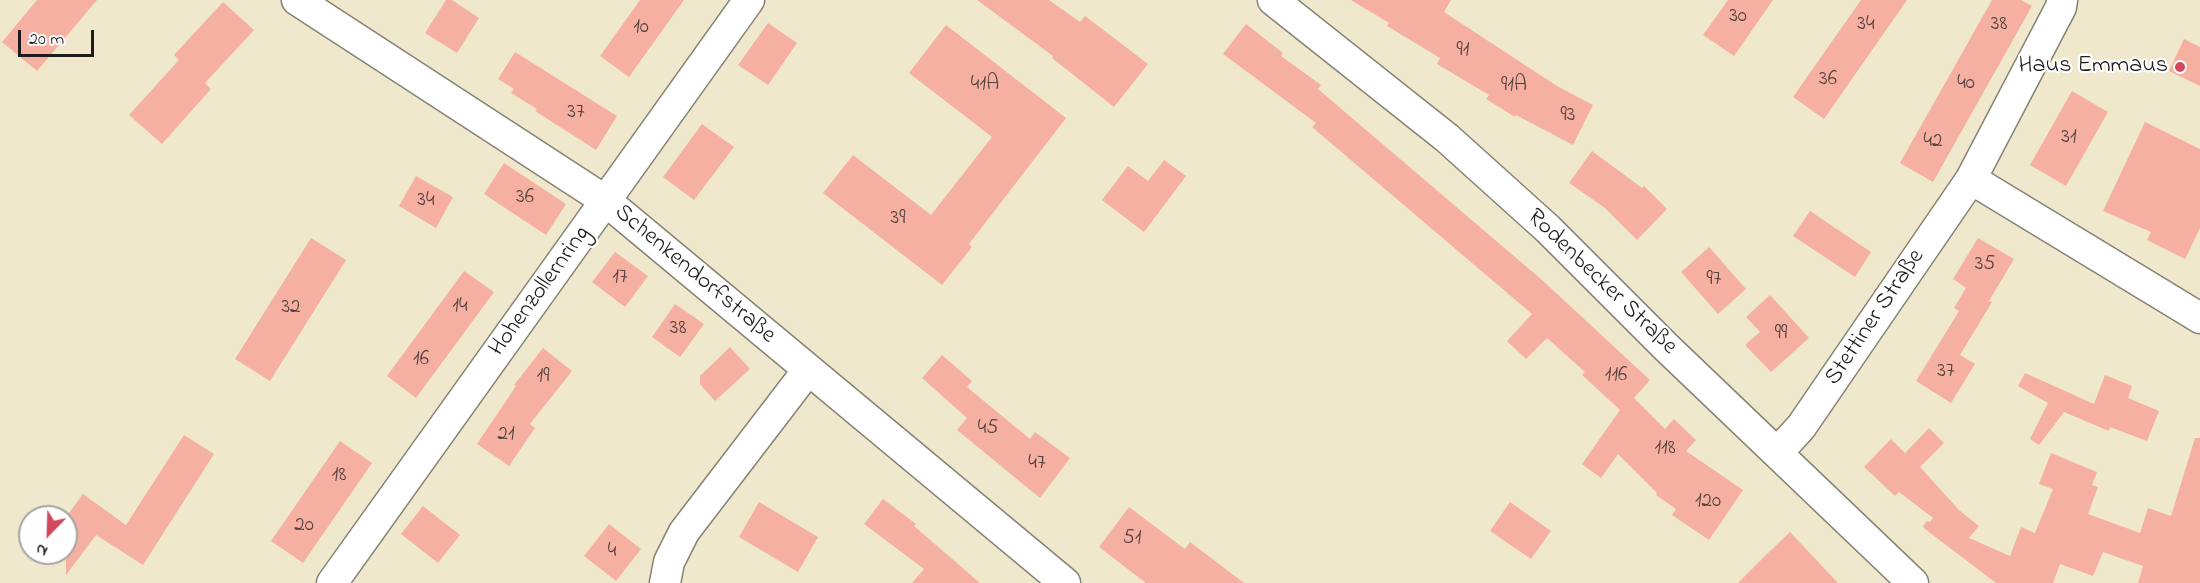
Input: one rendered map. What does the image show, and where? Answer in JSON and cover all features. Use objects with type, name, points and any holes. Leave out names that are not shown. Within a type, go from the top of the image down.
[{"type":"street","name":"Schenkendorfstraße","points":[[297,0],[606,201],[1065,583]]},
{"type":"street","name":"Hohenzollernring","points":[[332,583],[749,0]]},
{"type":"street","name":"Rodenbecker Straße","points":[[1273,0],[1447,138],[1548,229],[1666,347],[1913,583]]},
{"type":"street","name":"Stettiner Straße","points":[[1777,453],[1801,427],[1971,179],[2061,7],[2062,0]]},
{"type":"street","points":[[1971,179],[2200,318]]},
{"type":"street","points":[[665,583],[669,562],[684,532],[808,370]]},
{"type":"building","points":[[37,0],[97,0],[37,71],[2,42]]},
{"type":"building","points":[[446,0],[452,0],[479,18],[457,53],[425,33]]},
{"type":"building","points":[[640,0],[684,0],[629,77],[600,56]]},
{"type":"building","points":[[977,0],[1049,0],[1080,22],[1085,16],[1148,64],[1114,107],[1052,58],[1053,56]]},
{"type":"building","points":[[1351,0],[1451,0],[1444,12],[1557,86],[1593,105],[1573,145],[1516,115],[1515,117],[1486,99],[1489,95],[1437,64],[1440,58],[1387,26],[1389,23]]},
{"type":"building","points":[[1728,0],[1773,0],[1734,56],[1703,35]]},
{"type":"building","points":[[1861,0],[1907,0],[1824,119],[1793,97]]},
{"type":"building","points":[[1992,0],[2021,0],[2032,6],[1933,182],[1900,163]]},
{"type":"building","points":[[223,2],[254,30],[205,83],[211,89],[162,144],[129,115],[179,60],[174,55]]},
{"type":"building","points":[[768,23],[797,43],[768,85],[738,65]]},
{"type":"building","points":[[1246,24],[1283,53],[1281,56],[1321,85],[1318,89],[1542,280],[1650,380],[1634,398],[1665,429],[1674,419],[1696,440],[1686,451],[1743,490],[1709,540],[1672,515],[1676,509],[1656,495],[1657,493],[1618,454],[1601,478],[1582,464],[1620,410],[1582,375],[1585,372],[1547,338],[1526,359],[1507,341],[1532,314],[1312,127],[1316,123],[1223,54]]},
{"type":"building","points":[[946,25],[1066,118],[969,244],[972,247],[942,285],[823,193],[853,155],[931,215],[992,137],[909,73]]},
{"type":"building","points":[[2184,39],[2200,47],[2200,86],[2169,71]]},
{"type":"building","points":[[515,52],[617,116],[596,150],[535,111],[537,109],[511,93],[514,89],[498,79]]},
{"type":"building","points":[[2072,91],[2108,112],[2066,186],[2030,165]]},
{"type":"building","points":[[2145,122],[2200,149],[2200,228],[2185,259],[2147,240],[2151,232],[2103,211]]},
{"type":"building","points":[[702,124],[734,147],[694,200],[663,177]]},
{"type":"building","points":[[1592,151],[1642,188],[1644,186],[1667,209],[1637,240],[1605,208],[1569,183]]},
{"type":"building","points":[[1164,160],[1186,176],[1144,232],[1102,200],[1128,166],[1148,181]]},
{"type":"building","points":[[504,163],[566,204],[546,235],[484,194]]},
{"type":"building","points":[[416,176],[453,197],[436,228],[399,206]]},
{"type":"building","points":[[1810,211],[1871,252],[1855,277],[1793,236]]},
{"type":"building","points":[[311,238],[346,260],[270,381],[235,359]]},
{"type":"building","points":[[1978,238],[2014,259],[1989,301],[1992,302],[1960,355],[1975,364],[1951,403],[1916,381],[1959,311],[1954,308],[1966,288],[1953,279]]},
{"type":"building","points":[[1709,247],[1746,289],[1718,314],[1681,272]]},
{"type":"building","points":[[615,252],[648,276],[625,307],[592,282]]},
{"type":"building","points":[[464,271],[494,292],[416,398],[387,376]]},
{"type":"building","points":[[1770,295],[1809,338],[1771,372],[1745,345],[1760,332],[1746,317]]},
{"type":"building","points":[[675,304],[704,324],[680,357],[652,337]]},
{"type":"building","points":[[730,347],[750,369],[715,401],[700,384],[700,376]]},
{"type":"building","points":[[543,348],[572,371],[530,424],[535,428],[509,466],[477,444],[516,386],[514,385]]},
{"type":"building","points":[[942,355],[972,381],[967,387],[1030,439],[1035,432],[1070,458],[1040,498],[957,430],[967,418],[922,378]]},
{"type":"building","points":[[2025,373],[2094,404],[2105,375],[2132,386],[2128,398],[2159,411],[2147,441],[2110,427],[2109,431],[2064,412],[2039,445],[2030,439],[2048,403],[2018,386]]},
{"type":"building","points":[[1929,428],[1944,443],[1920,467],[1959,510],[1979,526],[1969,538],[2010,556],[2021,527],[2035,533],[2053,489],[2039,484],[2051,453],[2097,472],[2092,485],[2098,487],[2088,514],[2140,533],[2148,508],[2171,516],[2195,438],[2200,438],[2200,583],[2138,583],[2143,566],[2103,552],[2093,576],[2060,564],[2053,583],[1996,583],[1925,529],[1923,526],[1933,518],[1899,492],[1895,496],[1864,467],[1891,439],[1905,453]]},
{"type":"building","points":[[184,435],[214,454],[143,565],[96,535],[78,559],[78,505],[75,505],[83,494],[126,525]]},
{"type":"building","points":[[340,441],[372,463],[303,563],[271,541]]},
{"type":"building","points":[[883,499],[916,524],[914,526],[980,583],[912,583],[924,569],[864,524]]},
{"type":"building","points":[[759,502],[818,537],[798,572],[739,537]]},
{"type":"building","points":[[1510,502],[1551,531],[1531,559],[1490,531]]},
{"type":"building","points":[[423,506],[460,535],[438,563],[401,534]]},
{"type":"building","points":[[1129,507],[1185,549],[1190,542],[1244,583],[1146,583],[1099,547]]},
{"type":"building","points":[[609,524],[641,549],[616,581],[584,556]]},
{"type":"building","points":[[1790,532],[1838,583],[1738,583],[1767,554]]},
{"type":"building","points":[[66,565],[74,565],[66,575]]},
{"type":"place","name":"Haus Emmaus","points":[[2180,67]]}]
